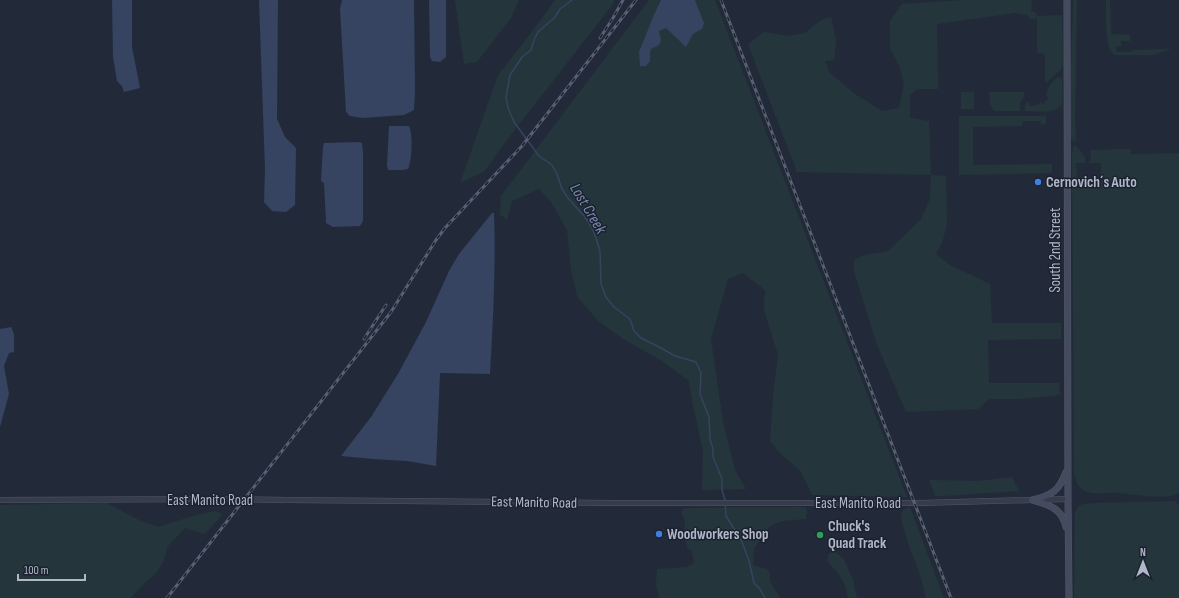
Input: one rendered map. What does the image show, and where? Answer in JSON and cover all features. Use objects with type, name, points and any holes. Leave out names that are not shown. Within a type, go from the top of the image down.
[{"type":"main road","name":"South 2nd Street","points":[[1067,0],[1069,598]]},
{"type":"main road","points":[[1032,500],[1045,497],[1055,491],[1061,484],[1068,468]]},
{"type":"main road","points":[[1032,500],[1046,504],[1055,509],[1062,516],[1069,536]]},
{"type":"street","name":"East Manito Road","points":[[0,500],[221,499],[741,504],[921,503],[1068,499]]},
{"type":"shaded area","points":[[455,0],[519,0],[511,18],[477,62],[464,64]]},
{"type":"shaded area","points":[[555,0],[614,0],[613,4],[504,144],[485,171],[460,183],[498,75]]},
{"type":"shaded area","points":[[649,0],[715,0],[907,497],[812,495],[801,472],[779,452],[770,441],[778,355],[764,310],[765,290],[743,273],[728,279],[711,339],[723,422],[735,470],[746,489],[702,490],[703,451],[689,381],[662,361],[625,340],[598,321],[577,296],[571,269],[567,230],[551,202],[539,189],[512,201],[507,220],[500,214],[501,196]]},
{"type":"shaded area","points":[[964,0],[1032,0],[1031,11],[1036,13],[1037,16],[1062,15],[1063,64],[1061,69],[1047,82],[1045,82],[1045,56],[1042,53],[1037,53],[1037,17],[1032,19],[1027,15],[1015,13],[937,24],[938,89],[917,89],[910,95],[910,118],[929,121],[931,175],[797,172],[748,44],[764,32],[789,36],[805,33],[821,20],[831,17],[836,40],[834,60],[825,61],[829,72],[855,94],[882,111],[899,108],[904,85],[900,67],[890,49],[890,21],[902,4]]},
{"type":"shaded area","points":[[1073,0],[1077,0],[1076,142],[1072,140],[1071,137]]},
{"type":"shaded area","points":[[1106,0],[1110,0],[1111,34],[1130,35],[1130,41],[1121,41],[1121,46],[1116,46],[1116,52],[1172,49],[1153,55],[1115,55],[1112,53],[1109,47],[1106,26]]},
{"type":"shaded area","points":[[1057,77],[1062,79],[1062,102],[1060,106],[1052,111],[1025,111],[1025,105],[1027,102],[1029,106],[1039,105],[1040,101],[1043,104],[1049,98],[1046,95],[1050,85]]},
{"type":"shaded area","points":[[961,92],[974,92],[974,109],[961,109]]},
{"type":"shaded area","points":[[989,92],[1024,92],[1024,97],[1020,103],[1020,111],[994,111],[990,105]]},
{"type":"shaded area","points":[[959,116],[1046,116],[1046,124],[1041,125],[1041,121],[1023,121],[1022,126],[973,127],[973,165],[1052,164],[1052,173],[959,175]]},
{"type":"shaded area","points":[[1073,146],[1076,146],[1085,157],[1085,163],[1076,163],[1077,177],[1101,177],[1101,163],[1089,163],[1091,150],[1131,149],[1131,154],[1179,153],[1179,492],[1176,495],[1155,497],[1119,493],[1098,494],[1085,491],[1078,485],[1076,480],[1074,470]]},
{"type":"shaded area","points":[[931,175],[946,176],[947,223],[943,240],[936,254],[950,265],[990,284],[992,323],[1061,323],[1061,339],[988,340],[989,383],[1059,383],[1060,395],[1020,399],[989,399],[978,409],[906,412],[877,345],[854,271],[854,260],[864,255],[888,251],[921,219],[930,199]]},
{"type":"shaded area","points":[[1012,477],[1019,491],[944,496],[935,496],[929,480],[978,481]]},
{"type":"shaded area","points":[[1174,501],[1179,506],[1179,598],[1074,598],[1075,513],[1078,506],[1096,503]]},
{"type":"shaded area","points":[[106,503],[141,521],[158,527],[196,515],[215,511],[223,514],[205,534],[185,528],[168,546],[164,560],[158,571],[130,598],[0,598],[0,505]]},
{"type":"shaded area","points":[[910,507],[944,598],[926,598],[918,568],[909,546],[901,517],[903,510]]},
{"type":"shaded area","points":[[685,508],[806,508],[807,513],[805,519],[782,521],[770,526],[754,548],[753,565],[766,569],[770,572],[770,581],[780,598],[659,598],[656,584],[657,569],[687,567],[694,563],[692,551],[687,547],[684,533],[685,521],[681,512]]},
{"type":"shaded area","points":[[835,552],[844,559],[853,580],[857,598],[848,598],[845,585],[837,572],[827,561],[829,553]]},
{"type":"water","points":[[112,0],[132,0],[132,47],[140,88],[124,92],[122,86],[117,81],[113,57]]},
{"type":"water","points":[[259,0],[278,0],[277,119],[285,137],[296,148],[295,205],[286,212],[272,211],[264,202],[265,170]]},
{"type":"water","points":[[342,0],[414,0],[414,110],[404,115],[363,118],[350,116],[346,112],[340,9]]},
{"type":"water","points":[[429,0],[446,0],[446,57],[440,62],[432,61],[430,57]]},
{"type":"water","points":[[661,0],[695,0],[704,23],[702,29],[693,34],[686,47],[666,28],[659,31],[661,41],[659,45],[651,49],[650,61],[646,66],[640,66],[639,52]]},
{"type":"water","points":[[389,126],[409,126],[412,147],[408,169],[388,170]]},
{"type":"water","points":[[324,143],[362,143],[363,153],[363,221],[360,226],[333,227],[326,223],[324,183],[321,181]]},
{"type":"water","points":[[492,213],[494,213],[495,233],[490,374],[440,373],[436,466],[407,461],[341,456],[371,417],[398,374],[426,322],[449,271],[459,254]]},
{"type":"water","points":[[11,327],[14,334],[14,352],[9,353],[4,366],[9,394],[0,427],[0,329]]},
{"type":"waterway","name":"Lost Creek","points":[[572,0],[560,9],[555,17],[538,32],[531,50],[522,57],[510,75],[506,97],[508,108],[514,122],[539,156],[552,165],[562,189],[592,228],[600,251],[601,284],[606,297],[614,307],[630,319],[634,331],[641,338],[675,356],[696,362],[701,373],[700,394],[709,417],[713,457],[722,479],[726,516],[741,540],[749,561],[754,583],[760,589],[765,598]]},
{"type":"railway","points":[[600,38],[623,0]]},
{"type":"railway","points":[[167,598],[391,312],[445,228],[522,146],[636,0]]},
{"type":"railway","points":[[721,0],[951,598]]},
{"type":"railway","points":[[364,339],[386,305]]},
{"type":"place","name":"Cernovich´s Auto","points":[[1038,182]]},
{"type":"place","name":"Woodworkers Shop","points":[[659,534]]},
{"type":"place","name":"Chuck's Quad Track","points":[[820,535]]}]
